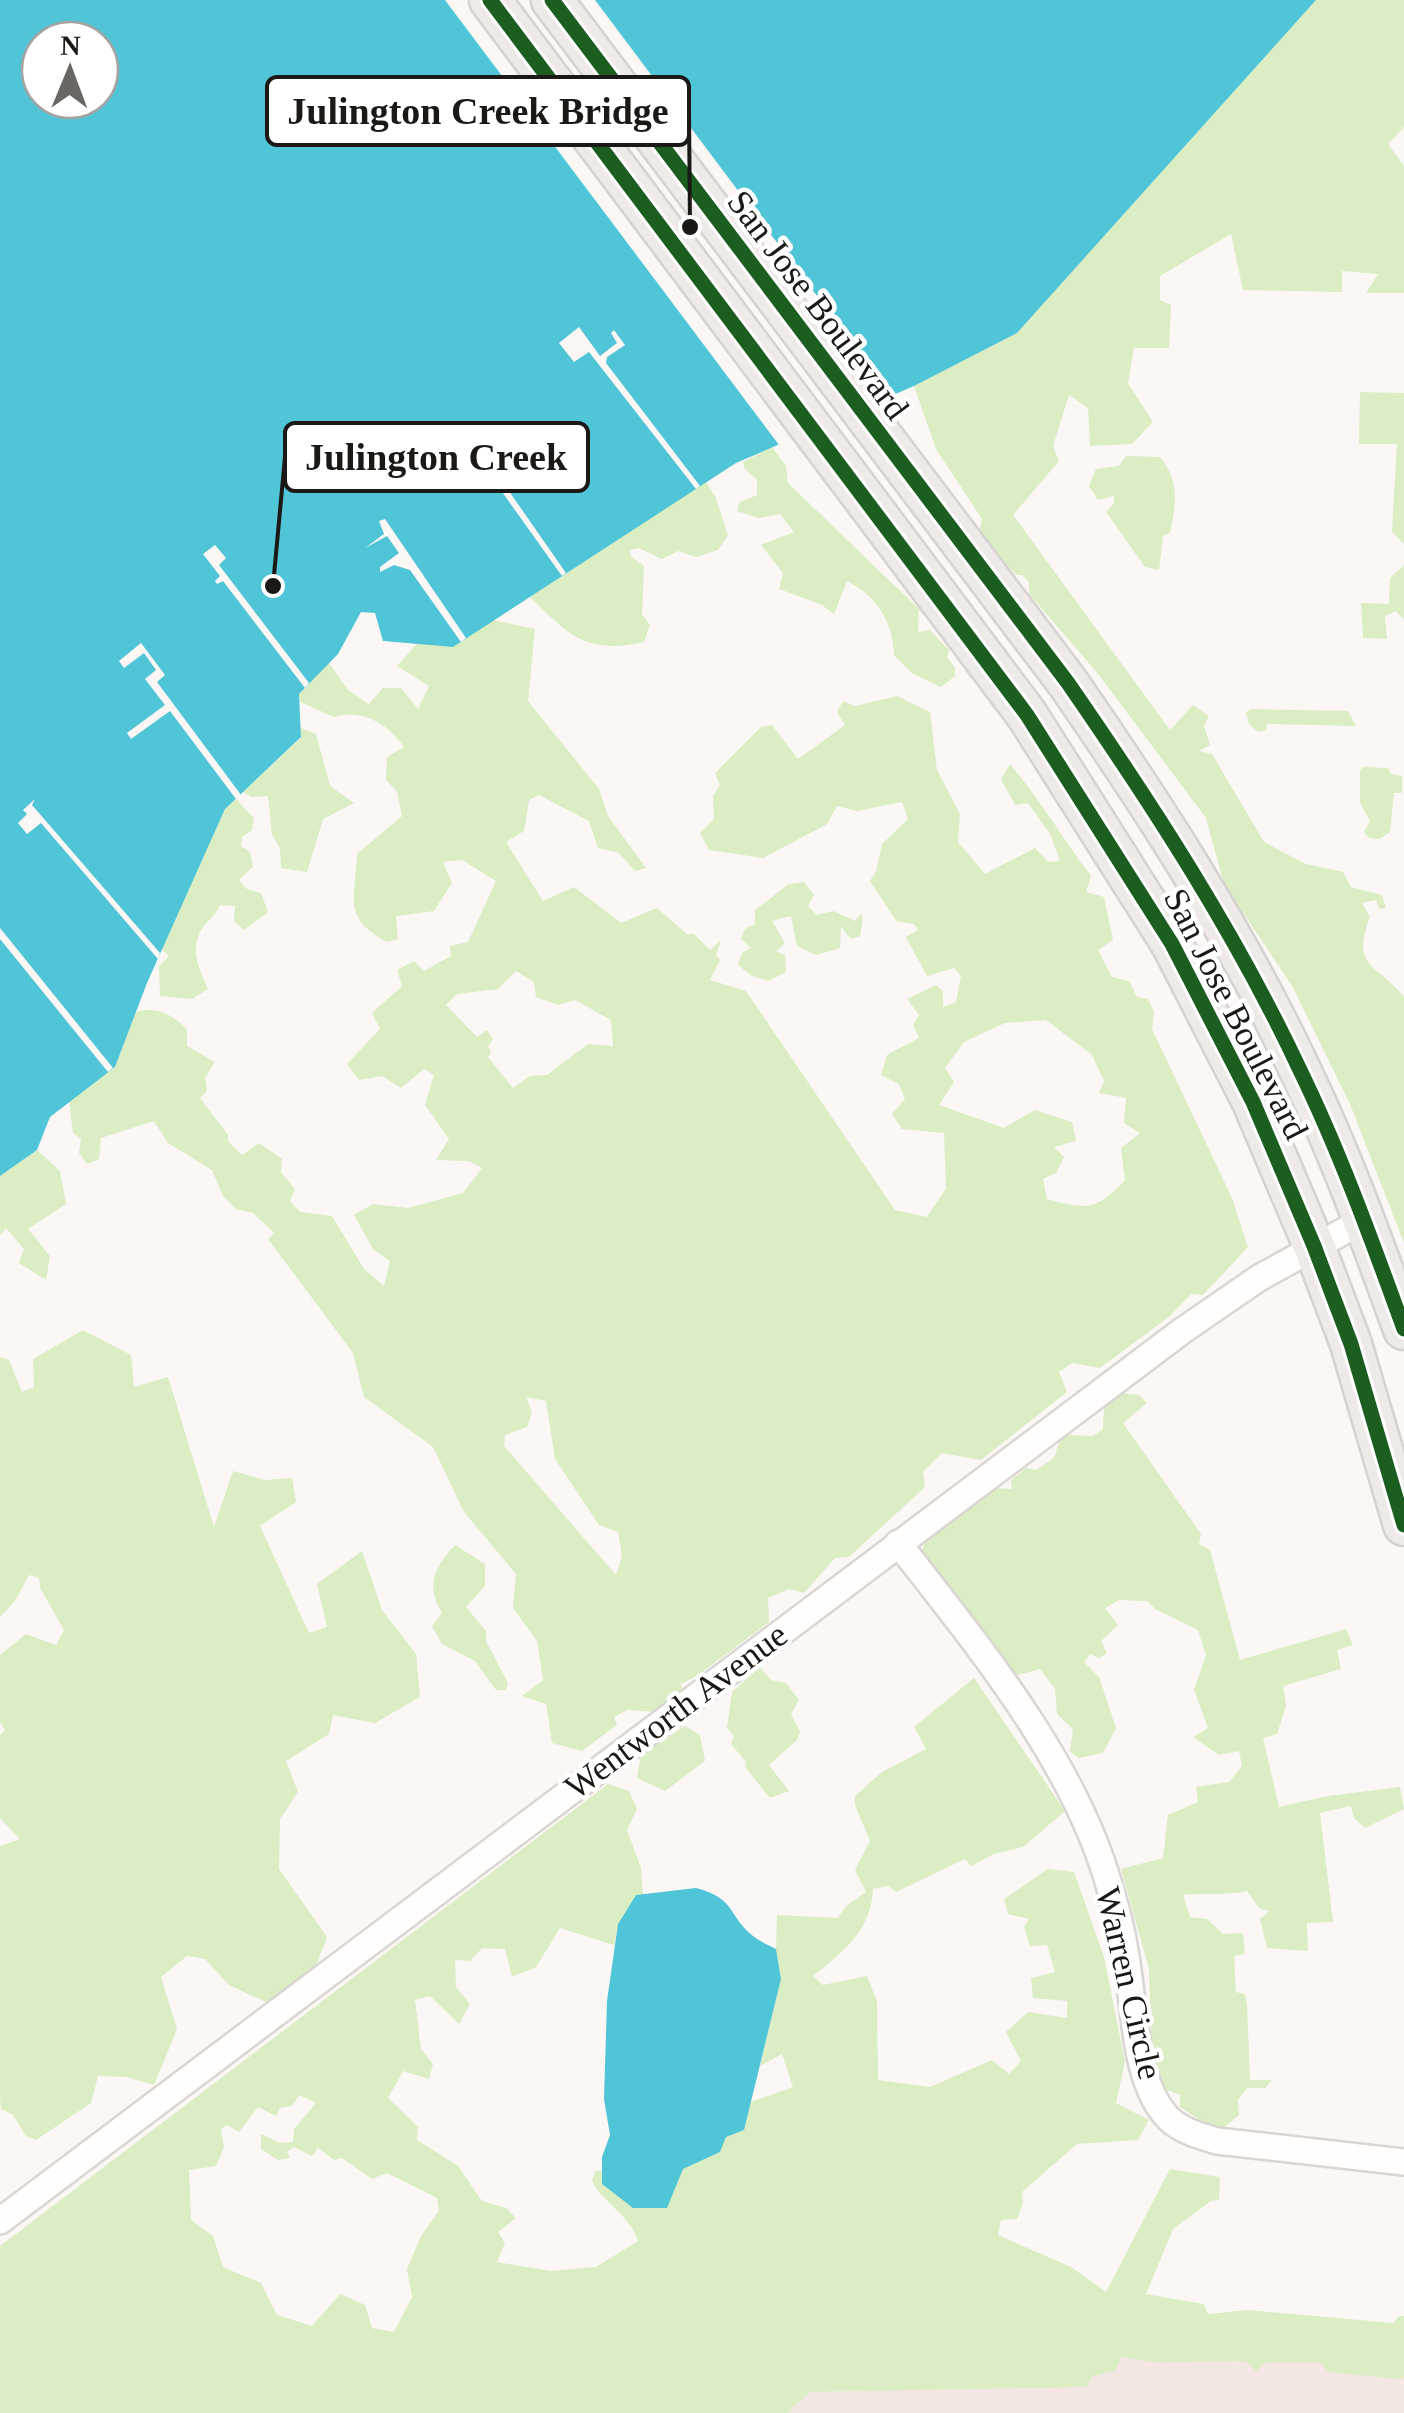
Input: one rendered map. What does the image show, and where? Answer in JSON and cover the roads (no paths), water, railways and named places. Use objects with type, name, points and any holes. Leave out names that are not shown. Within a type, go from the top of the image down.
[{"type":"main road","name":"San Jose Boulevard","points":[[490,0],[1027,715],[1172,944],[1253,1102],[1314,1246],[1350,1344],[1404,1525]]},
{"type":"main road","name":"San Jose Boulevard","points":[[552,0],[1068,683],[1128,769],[1209,899],[1299,1068],[1364,1220],[1404,1329]]},
{"type":"street","name":"Wentworth Avenue","points":[[0,2221],[1182,1331],[1259,1278],[1364,1220]]},
{"type":"street","name":"Warren Circle","points":[[898,1543],[1009,1690],[1074,1796],[1110,1888],[1126,1952],[1147,2078],[1170,2120],[1192,2134],[1216,2141],[1404,2162]]},
{"type":"water","points":[[0,0],[1316,0],[1017,333],[914,386],[736,463],[453,647],[383,641],[375,613],[361,612],[338,654],[299,694],[301,737],[225,809],[147,983],[115,1067],[50,1117],[37,1150],[0,1176]]},
{"type":"water","points":[[696,1888],[719,1897],[753,1936],[776,1949],[781,1979],[744,2130],[726,2137],[720,2152],[683,2169],[667,2208],[633,2208],[602,2184],[602,2157],[610,2135],[604,2099],[607,2001],[618,1924],[636,1895]]},
{"type":"place","name":"Julington Creek Bridge","points":[[690,227]]},
{"type":"place","name":"Julington Creek","points":[[273,586]]}]
